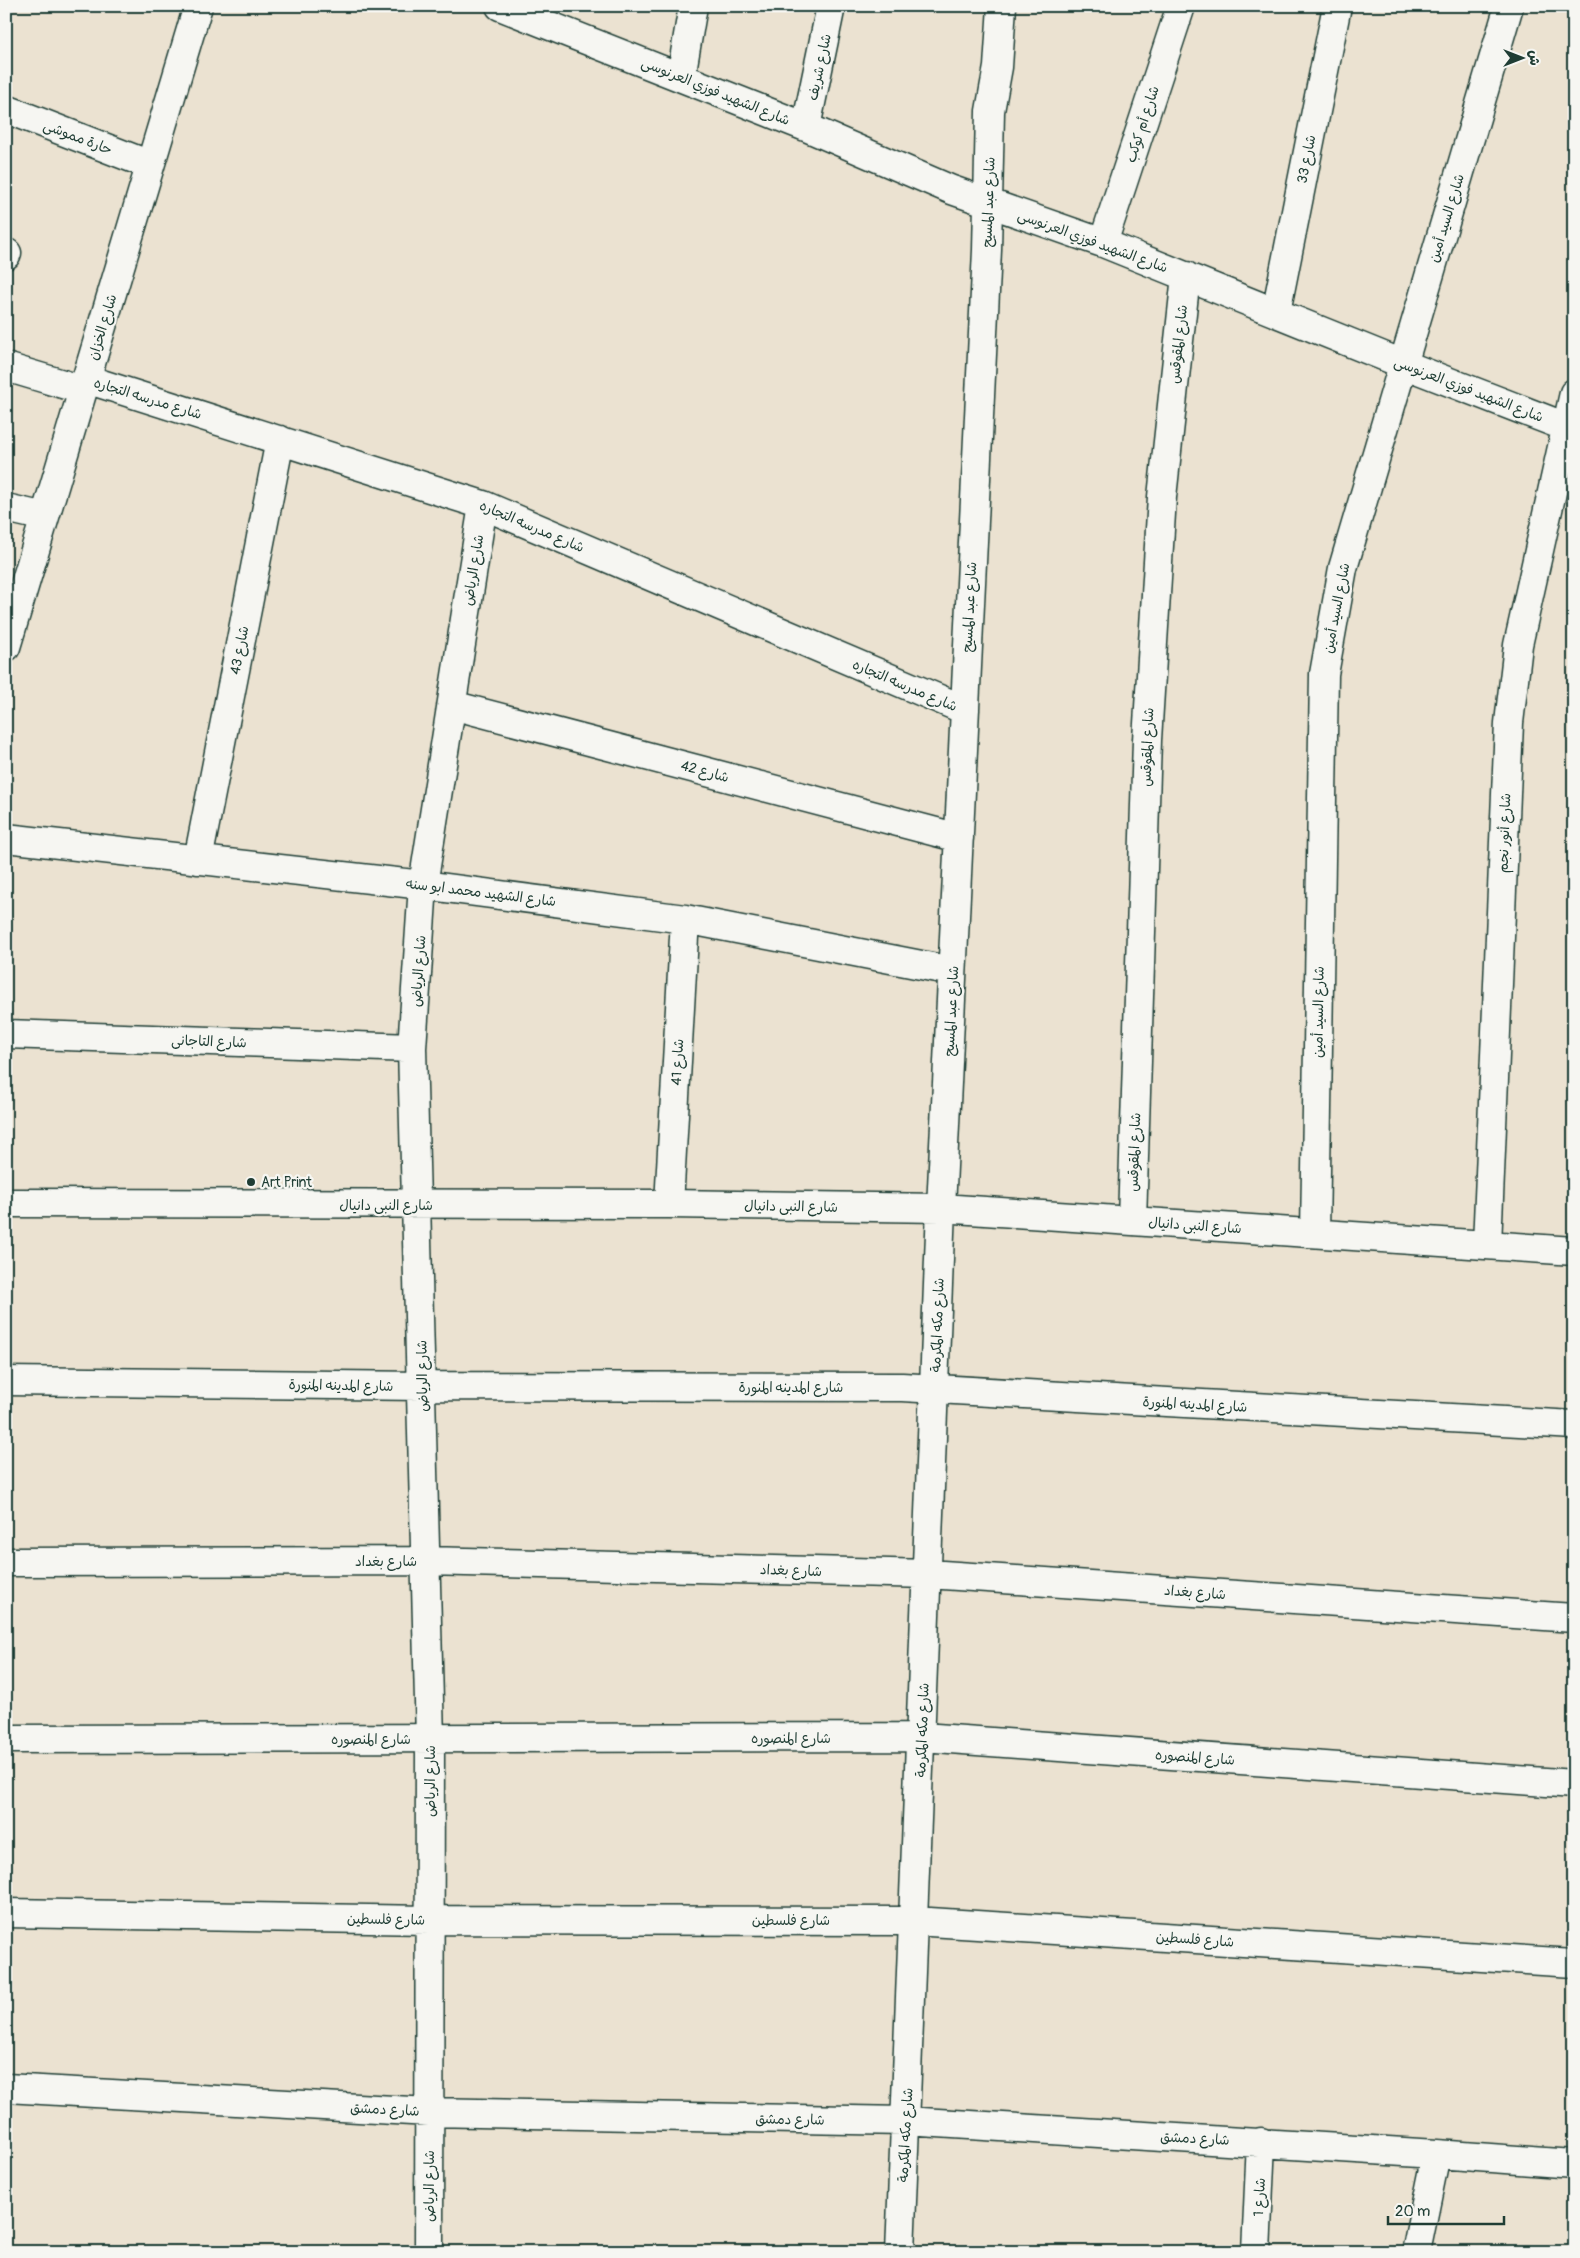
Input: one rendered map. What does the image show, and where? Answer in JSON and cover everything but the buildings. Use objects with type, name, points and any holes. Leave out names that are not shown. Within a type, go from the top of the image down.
[{"type":"street","name":"شارع الخزان","points":[[6,647],[198,6]]},
{"type":"street","name":"شارع الشهيد فوزي العرنوسى","points":[[500,6],[806,127],[952,190],[1103,243],[1570,429]]},
{"type":"street","points":[[680,77],[693,6]]},
{"type":"street","name":"شارع شريف","points":[[806,127],[831,6]]},
{"type":"street","name":"شارع عبد المسيح","points":[[942,1208],[988,203],[990,111],[998,67],[1002,6]]},
{"type":"street","name":"شارع أم كوكب","points":[[1103,243],[1181,6]]},
{"type":"street","name":"شارع 33","points":[[1276,312],[1337,6]]},
{"type":"street","name":"شارع السيد أمين","points":[[1315,1233],[1324,674],[1343,568],[1509,6]]},
{"type":"street","name":"حارة مموشى","points":[[6,109],[150,165]]},
{"type":"street","name":"شارع المقوقس","points":[[1132,1221],[1147,740],[1162,496],[1186,276]]},
{"type":"street","name":"شارع مدرسه التجاره","points":[[6,367],[85,384],[280,440],[483,505],[965,710]]},
{"type":"street","name":"شارع أنور نجم","points":[[1487,1245],[1509,723],[1518,645],[1570,429],[1574,393]]},
{"type":"street","name":"شارع 43","points":[[198,860],[280,440]]},
{"type":"street","name":"شارع الرياض","points":[[428,2252],[430,1739],[418,1205],[412,1048],[423,885],[483,505]]},
{"type":"street","points":[[6,508],[45,517]]},
{"type":"street","name":"شارع 42","points":[[452,705],[959,838]]},
{"type":"street","name":"شارع الشهيد محمد ابو سنه","points":[[6,838],[423,885],[685,919],[952,971]]},
{"type":"street","name":"شارع 41","points":[[669,1204],[685,919]]},
{"type":"street","name":"شارع التاجانى","points":[[6,1034],[412,1048]]},
{"type":"street","name":"شارع النبى دانيال","points":[[6,1203],[669,1204],[942,1208],[1574,1251]]},
{"type":"street","name":"شارع مكه المكرمة","points":[[900,2252],[942,1208]]},
{"type":"street","name":"شارع المدينه المنورة","points":[[6,1381],[422,1386],[883,1387],[1574,1425]]},
{"type":"street","name":"شارع بغداد","points":[[6,1562],[426,1560],[928,1574],[1574,1618]]},
{"type":"street","name":"شارع المنصوره","points":[[6,1739],[922,1737],[1574,1784]]},
{"type":"street","name":"شارع فلسطين","points":[[6,1913],[429,1920],[914,1921],[1574,1963]]},
{"type":"street","name":"شارع دمشق","points":[[6,2088],[428,2112],[905,2121],[1261,2142],[1574,2164]]},
{"type":"street","name":"شارع 1","points":[[1256,2252],[1261,2142]]},
{"type":"street","points":[[1416,2252],[1436,2154]]},
{"type":"place","name":"Art Print","points":[[251,1182]]}]
